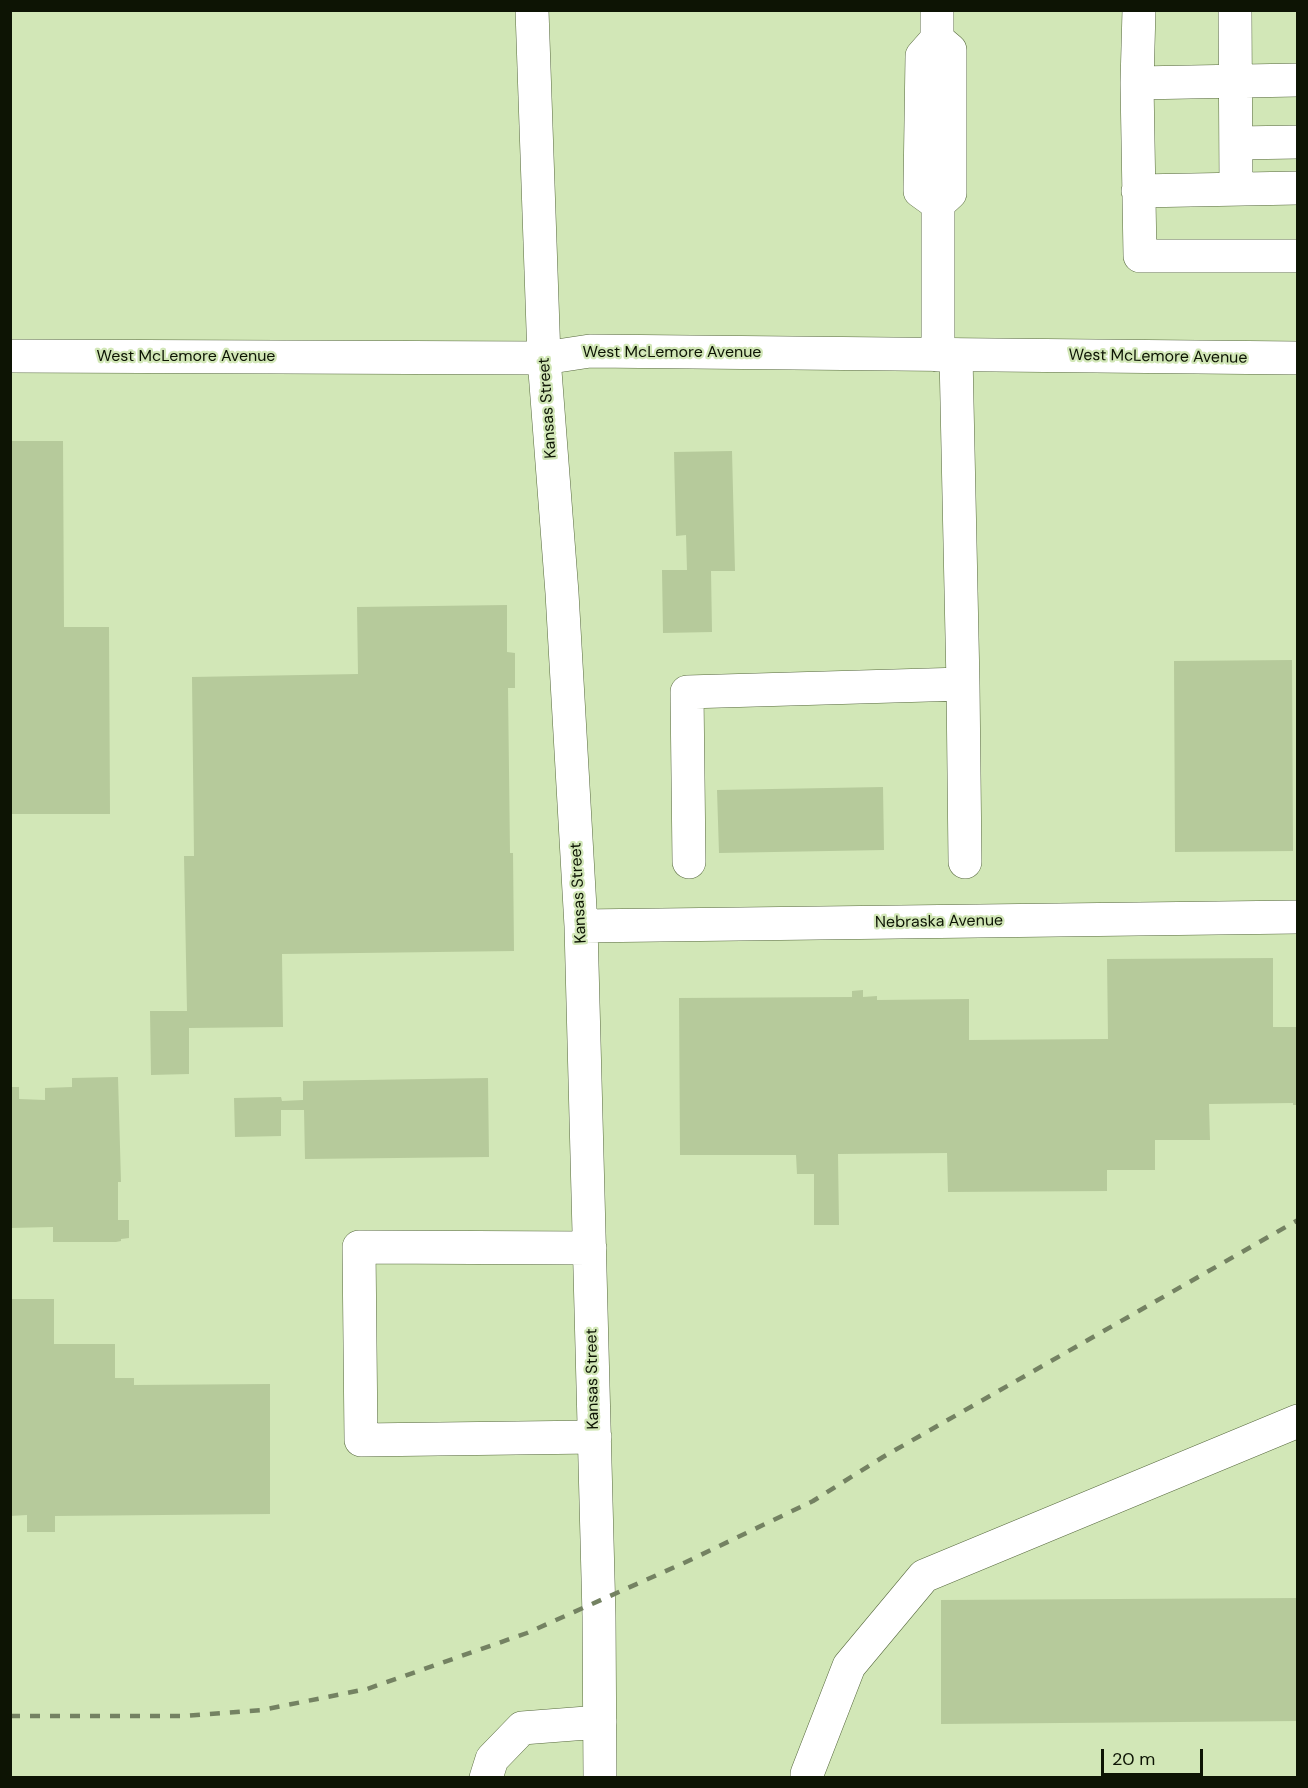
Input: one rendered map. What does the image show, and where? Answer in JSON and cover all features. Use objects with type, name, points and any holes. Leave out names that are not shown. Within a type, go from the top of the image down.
[{"type":"street","name":"Kansas Street","points":[[532,10],[544,358],[562,593],[581,926],[595,1437],[600,1778]]},
{"type":"street","points":[[1139,10],[1137,83],[1140,256],[1298,256]]},
{"type":"street","points":[[1235,10],[1236,189]]},
{"type":"street","points":[[937,25],[950,50],[950,193],[938,204],[963,684],[964,862]]},
{"type":"street","points":[[1137,83],[1298,80]]},
{"type":"street","points":[[1236,143],[1298,142]]},
{"type":"street","points":[[1138,191],[1298,188]]},
{"type":"street","name":"West McLemore Avenue","points":[[10,356],[544,358],[590,351],[1298,358]]},
{"type":"street","points":[[689,862],[687,692],[963,684]]},
{"type":"street","name":"Nebraska Avenue","points":[[581,926],[1298,917]]},
{"type":"street","points":[[590,1248],[359,1247],[361,1440],[595,1437]]},
{"type":"street","points":[[807,1778],[849,1666],[924,1576],[1298,1421]]},
{"type":"street","points":[[486,1778],[492,1759],[522,1728],[600,1722]]},
{"type":"building","points":[[10,441],[63,441],[64,627],[109,627],[110,814],[10,814]]},
{"type":"building","points":[[732,451],[735,571],[711,571],[712,632],[663,633],[662,570],[687,570],[686,535],[676,536],[674,452]]},
{"type":"building","points":[[507,605],[507,652],[515,653],[515,688],[508,688],[514,951],[282,954],[283,1027],[189,1028],[189,1074],[151,1075],[150,1011],[187,1011],[184,856],[194,856],[192,677],[358,674],[357,607]]},
{"type":"building","points":[[1292,660],[1293,851],[1175,852],[1174,661]]},
{"type":"building","points":[[883,787],[884,850],[719,853],[717,790]]},
{"type":"building","points":[[1273,958],[1273,1027],[1298,1027],[1298,1105],[1293,1105],[1293,1103],[1209,1104],[1210,1140],[1155,1140],[1155,1170],[1107,1170],[1107,1191],[948,1192],[947,1153],[838,1154],[839,1225],[814,1225],[814,1174],[797,1174],[796,1155],[680,1155],[679,998],[852,997],[852,991],[863,990],[863,997],[877,996],[877,1000],[969,999],[969,1040],[1108,1039],[1107,959]]},
{"type":"building","points":[[118,1077],[121,1182],[118,1182],[118,1220],[129,1220],[129,1238],[116,1242],[53,1242],[53,1227],[10,1228],[10,1087],[19,1087],[19,1099],[45,1100],[45,1088],[72,1087],[72,1078]]},
{"type":"building","points":[[488,1078],[489,1157],[305,1159],[304,1110],[281,1110],[281,1136],[235,1137],[234,1098],[281,1097],[282,1101],[303,1100],[303,1081]]},
{"type":"building","points":[[10,1299],[54,1299],[54,1344],[115,1344],[115,1378],[134,1378],[134,1385],[270,1384],[270,1514],[55,1516],[55,1532],[27,1532],[27,1515],[10,1516]]},
{"type":"building","points":[[1298,1598],[1298,1721],[941,1724],[941,1600]]},
{"type":"railway","points":[[10,1716],[183,1716],[262,1710],[367,1689],[527,1633],[686,1562],[813,1501],[883,1457],[1298,1220]]}]
